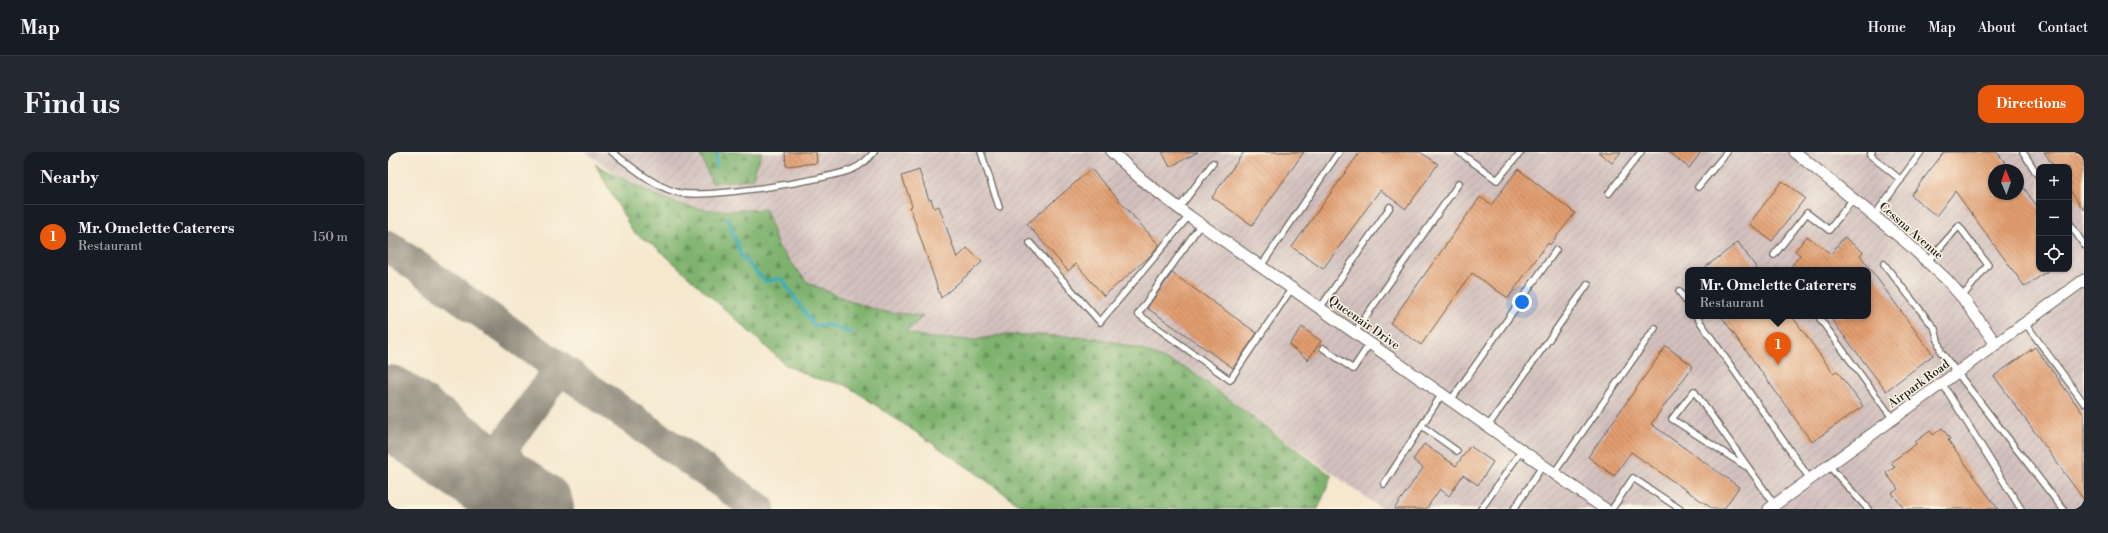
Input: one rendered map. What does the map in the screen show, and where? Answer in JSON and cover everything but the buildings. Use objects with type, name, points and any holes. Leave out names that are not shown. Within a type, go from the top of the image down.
[{"type":"street","name":"Queenair Drive","points":[[1112,152],[1141,179],[1189,216],[1605,509]]},
{"type":"street","name":"Cessna Avenue","points":[[1795,152],[1874,216],[1927,262],[1962,297],[1996,344]]},
{"type":"street","name":"Airpark Road","points":[[1772,507],[2084,280]]},
{"type":"lane","points":[[612,152],[665,188],[677,193],[687,194],[748,188],[837,174],[854,168],[874,152]]},
{"type":"lane","points":[[981,152],[999,207]]},
{"type":"lane","points":[[1261,266],[1339,152]]},
{"type":"lane","points":[[1459,152],[1497,180],[1522,152]]},
{"type":"lane","points":[[1609,193],[1641,152]]},
{"type":"lane","points":[[1698,187],[1727,152]]},
{"type":"lane","points":[[1872,152],[1870,155],[1901,180]]},
{"type":"lane","points":[[1874,216],[1921,152]]},
{"type":"lane","points":[[2022,152],[2036,173]]},
{"type":"lane","points":[[1179,208],[1213,163]]},
{"type":"lane","points":[[1354,332],[1459,183]]},
{"type":"lane","points":[[1774,256],[1807,214],[1829,230],[1853,199]]},
{"type":"lane","points":[[1320,308],[1390,207]]},
{"type":"lane","points":[[1030,243],[1100,322],[1189,216]]},
{"type":"lane","points":[[1201,224],[1138,314],[1230,380],[1292,288]]},
{"type":"lane","points":[[1927,262],[1959,226],[1988,265],[1962,297]]},
{"type":"lane","points":[[2072,227],[2084,245]]},
{"type":"lane","points":[[1384,484],[1422,426],[1447,397],[1556,250]]},
{"type":"lane","points":[[1884,264],[1935,329],[1941,352],[2063,509]]},
{"type":"lane","points":[[1488,426],[1588,284]]},
{"type":"lane","points":[[1679,291],[1685,300]]},
{"type":"lane","points":[[1698,319],[1810,479]]},
{"type":"lane","points":[[1820,320],[1893,419]]},
{"type":"lane","points":[[2025,323],[2084,403]]},
{"type":"lane","points":[[1554,473],[1655,328]]},
{"type":"lane","points":[[1323,348],[1353,369],[1370,343]]},
{"type":"lane","points":[[1942,383],[2021,509]]},
{"type":"lane","points":[[1745,466],[1672,419],[1694,392],[1745,466],[1772,507]]},
{"type":"lane","points":[[1422,426],[1457,451]]},
{"type":"lane","points":[[1481,509],[1522,450]]},
{"type":"lane","points":[[1514,509],[1543,465]]},
{"type":"lane","points":[[1829,466],[1868,509]]},
{"type":"lane","points":[[1612,509],[1634,478],[1680,509]]},
{"type":"shaded area","points":[[586,152],[699,152],[713,183],[752,179],[762,152],[2084,152],[2084,509],[1382,509],[1188,369],[1140,349],[1044,335],[1001,335],[975,340],[930,338],[906,331],[922,316],[880,311],[849,301],[807,282],[777,245],[766,209],[734,210],[696,208],[652,194],[622,178]]},
{"type":"green space","points":[[699,152],[762,152],[752,179],[712,183]]},
{"type":"green space","points":[[595,164],[644,190],[683,205],[714,210],[766,209],[777,245],[807,282],[849,301],[880,311],[923,316],[906,332],[930,338],[975,340],[1001,335],[1044,335],[1097,338],[1140,349],[1188,369],[1332,476],[1318,509],[1025,509],[976,473],[846,385],[814,378],[786,365],[656,247],[633,232]]},
{"type":"waterway","points":[[716,166],[717,152]]},
{"type":"waterway","points":[[728,218],[741,256],[765,281],[782,279],[814,326],[829,325],[851,333]]},
{"type":"taxiway","points":[[388,246],[759,509]]},
{"type":"taxiway","points":[[484,474],[560,368]]},
{"type":"runway","points":[[388,405],[534,509]]},
{"type":"place","name":"Mr. Omelette Caterers","points":[[1778,365]]}]
